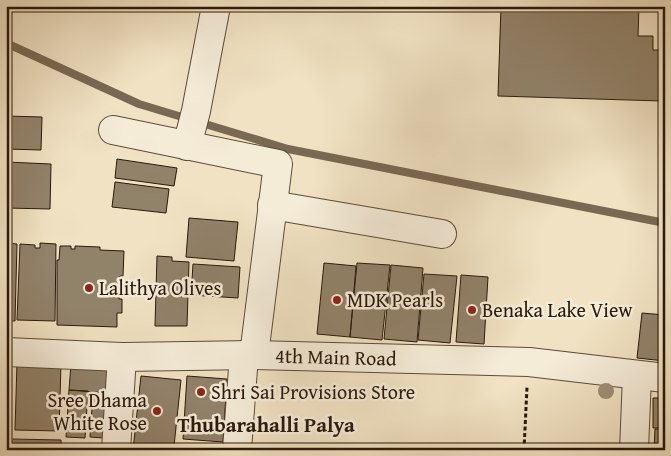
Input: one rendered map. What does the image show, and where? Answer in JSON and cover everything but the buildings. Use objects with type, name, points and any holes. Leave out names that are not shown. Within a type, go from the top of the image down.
[{"type":"street","points":[[192,128],[216,6]]},
{"type":"street","points":[[114,130],[192,128],[278,164],[249,355],[237,450]]},
{"type":"street","points":[[272,205],[442,234]]},
{"type":"street","name":"4th Main Road","points":[[6,352],[122,357],[249,355],[528,362],[665,378]]},
{"type":"street","points":[[116,450],[122,357]]},
{"type":"street","points":[[634,450],[637,376]]},
{"type":"path","points":[[524,450],[528,362]]},
{"type":"waterway","points":[[6,43],[139,104],[288,149],[665,223]]},
{"type":"place","name":"Lalithya Olives","points":[[89,288]]},
{"type":"place","name":"MDK Pearls","points":[[337,300]]},
{"type":"place","name":"Benaka Lake View","points":[[472,310]]},
{"type":"place","name":"Shri Sai Provisions Store","points":[[201,392]]},
{"type":"place","name":"Sree Dhama White Rose","points":[[157,411]]},
{"type":"district","name":"Thubarahalli Palya","points":[[266,425]]}]
